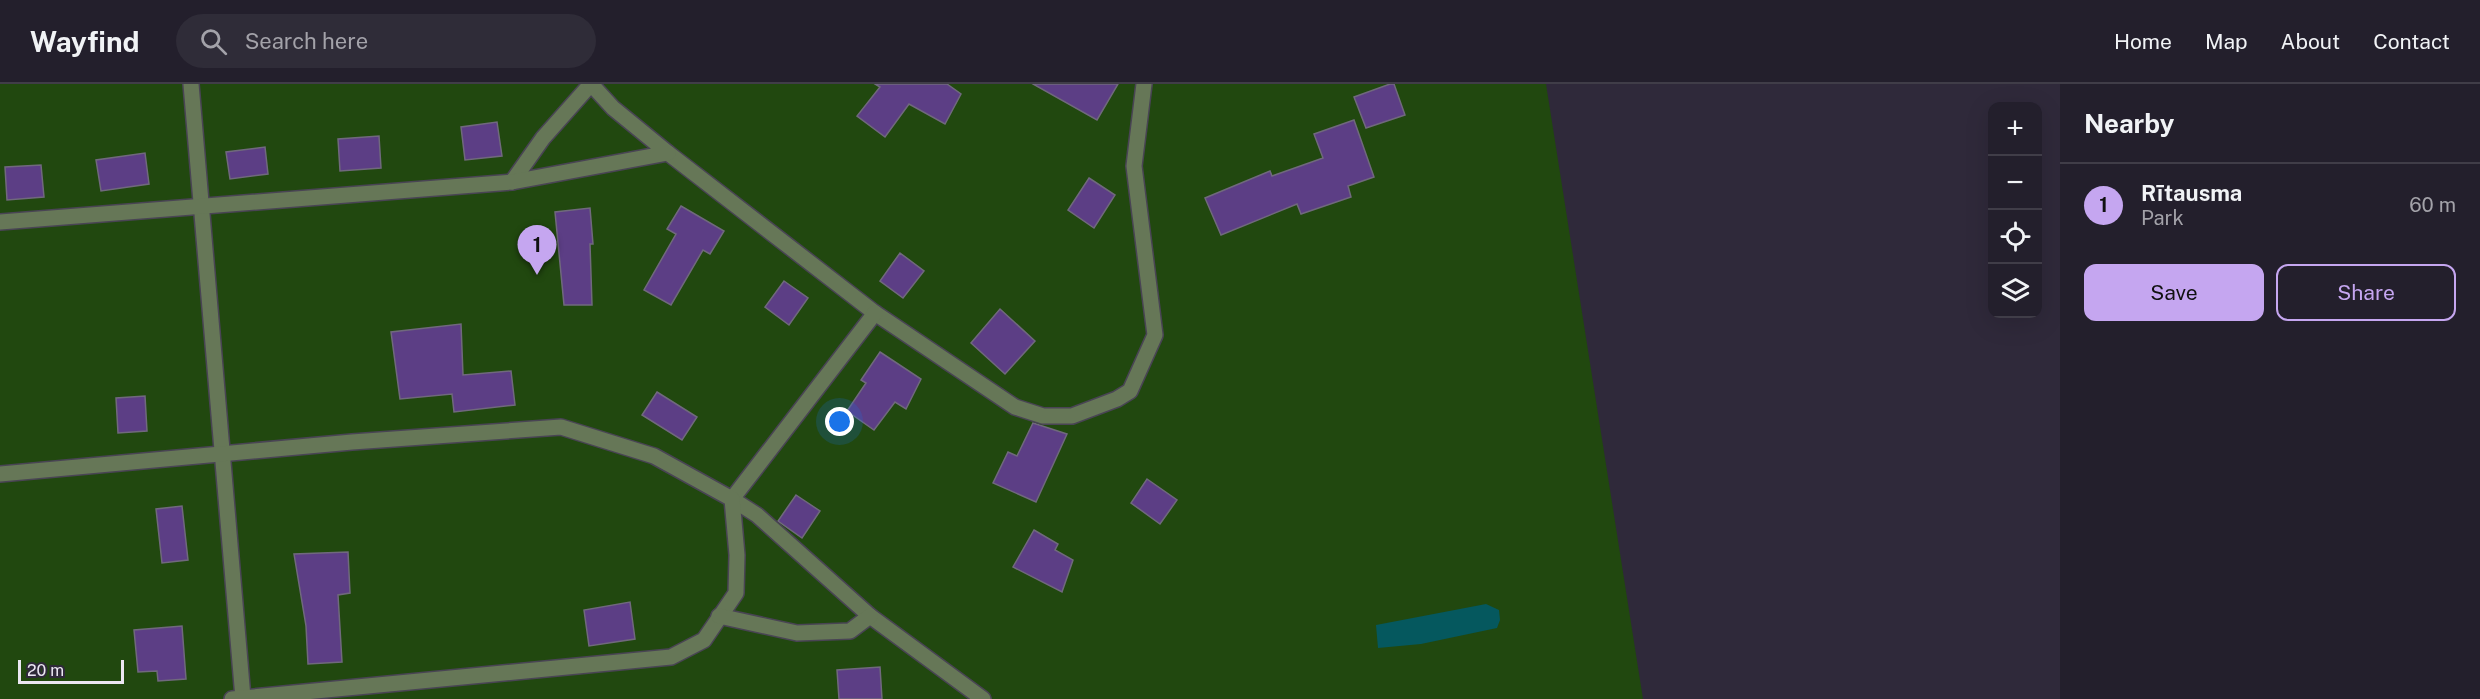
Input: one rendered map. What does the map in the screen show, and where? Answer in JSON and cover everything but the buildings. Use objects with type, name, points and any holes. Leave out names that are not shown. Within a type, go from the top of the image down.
[{"type":"lane","points":[[191,84],[243,698]]},
{"type":"lane","points":[[512,182],[543,138],[590,85],[668,153],[875,313],[1015,407],[1043,416],[1072,416],[1117,399],[1130,391],[1155,335],[1134,166],[1144,84]]},
{"type":"lane","points":[[0,222],[512,182],[668,153]]},
{"type":"lane","points":[[232,699],[671,657],[704,640],[736,593],[737,555],[732,500],[875,313]]},
{"type":"lane","points":[[0,474],[352,442],[561,427],[654,456],[757,515],[870,616],[982,699]]},
{"type":"lane","points":[[719,616],[797,633],[850,631],[870,616]]},
{"type":"green space","points":[[0,84],[1546,84],[1643,699],[0,699]]},
{"type":"shaded area","points":[[1486,604],[1499,610],[1500,620],[1497,628],[1421,644],[1378,648],[1376,625]]},
{"type":"place","name":"Rītausma","points":[[537,275]]}]
